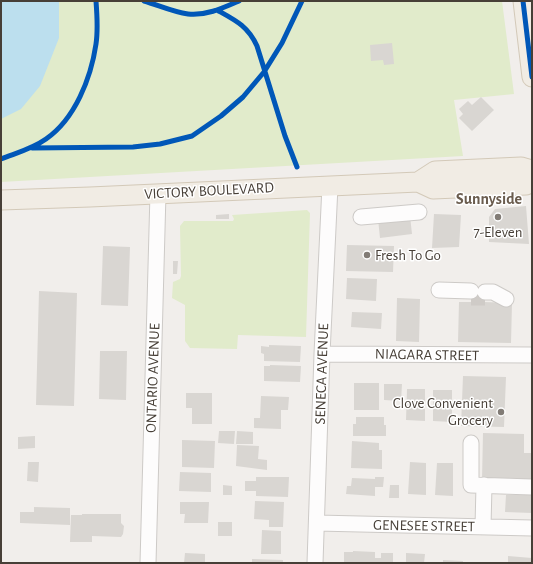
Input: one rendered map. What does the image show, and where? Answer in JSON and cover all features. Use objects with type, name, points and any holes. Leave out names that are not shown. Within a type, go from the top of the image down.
[{"type":"main road","points":[[523,1],[532,77]]},
{"type":"main road","points":[[418,182],[435,171],[521,166],[532,170]]},
{"type":"main road","name":"VICTORY BOULEVARD","points":[[1,200],[418,182],[434,189],[526,185],[532,182]]},
{"type":"street","name":"SENECA AVENUE","points":[[315,563],[322,354],[330,186]]},
{"type":"street","name":"ONTARIO AVENUE","points":[[148,563],[158,193]]},
{"type":"street","points":[[361,217],[419,212]]},
{"type":"street","points":[[439,293],[478,295],[493,292],[506,299]]},
{"type":"street","name":"NIAGARA STREET","points":[[322,354],[532,356]]},
{"type":"street","points":[[471,443],[471,485],[532,487]]},
{"type":"street","points":[[483,527],[484,485]]},
{"type":"street","name":"GENESEE STREET","points":[[317,523],[532,528]]},
{"type":"green space","points":[[1,1],[502,1],[514,94],[454,100],[463,156],[1,182]]},
{"type":"green space","points":[[307,210],[310,213],[306,337],[238,335],[237,349],[190,348],[185,341],[185,305],[172,298],[173,282],[180,279],[181,276],[180,226],[184,221],[233,221],[234,219],[232,215]]},
{"type":"water","points":[[1,1],[59,1],[59,38],[40,86],[21,109],[1,119]]},
{"type":"building","points":[[392,43],[394,64],[384,65],[383,60],[371,61],[370,45]]},
{"type":"building","points":[[481,97],[494,110],[472,131],[459,118],[463,114],[459,109],[468,101],[472,105]]},
{"type":"building","points":[[526,206],[529,244],[489,242],[489,217],[495,209]]},
{"type":"building","points":[[229,214],[229,219],[216,219],[216,215]]},
{"type":"building","points":[[434,214],[461,215],[459,247],[432,248]]},
{"type":"building","points":[[410,216],[412,234],[380,238],[378,219]]},
{"type":"building","points":[[347,245],[394,246],[393,272],[346,271]]},
{"type":"building","points":[[103,246],[130,247],[128,306],[101,305]]},
{"type":"building","points":[[173,261],[178,261],[177,274],[173,274]]},
{"type":"building","points":[[347,278],[377,279],[376,301],[346,299]]},
{"type":"building","points":[[472,287],[485,287],[484,302],[512,303],[511,343],[458,342],[459,302],[471,302]]},
{"type":"building","points":[[39,291],[77,293],[74,406],[36,405]]},
{"type":"building","points":[[397,298],[420,299],[419,342],[396,341]]},
{"type":"building","points":[[352,312],[382,313],[381,329],[351,327]]},
{"type":"building","points":[[269,345],[301,346],[300,362],[264,361],[264,354],[261,353],[261,346],[269,347]]},
{"type":"building","points":[[100,351],[127,351],[126,400],[99,399]]},
{"type":"building","points":[[264,366],[301,366],[300,382],[264,381]]},
{"type":"building","points":[[463,376],[506,377],[504,427],[461,426]]},
{"type":"building","points":[[354,383],[379,383],[379,410],[354,410]]},
{"type":"building","points":[[384,384],[402,384],[401,401],[384,400]]},
{"type":"building","points":[[407,389],[425,389],[425,421],[406,420]]},
{"type":"building","points":[[433,390],[452,390],[452,422],[433,421]]},
{"type":"building","points":[[186,393],[212,393],[212,424],[192,424],[192,408],[186,408]]},
{"type":"building","points":[[261,396],[289,397],[288,410],[281,410],[281,429],[254,428],[254,418],[260,418]]},
{"type":"building","points":[[356,417],[384,417],[386,436],[353,436],[353,424],[356,424]]},
{"type":"building","points":[[219,431],[235,431],[234,444],[218,443]]},
{"type":"building","points":[[237,431],[253,432],[253,444],[236,444]]},
{"type":"building","points":[[483,433],[524,434],[524,453],[531,453],[531,480],[482,480]]},
{"type":"building","points":[[35,436],[35,448],[18,449],[18,437]]},
{"type":"building","points":[[182,440],[215,441],[214,468],[182,467]]},
{"type":"building","points":[[352,441],[379,443],[379,450],[382,450],[382,469],[351,468]]},
{"type":"building","points":[[237,445],[259,446],[258,459],[267,460],[267,470],[236,466]]},
{"type":"building","points":[[28,462],[39,462],[38,482],[27,481]]},
{"type":"building","points":[[410,462],[426,463],[426,495],[408,494]]},
{"type":"building","points":[[437,463],[453,463],[453,496],[435,495]]},
{"type":"building","points":[[180,472],[211,473],[211,492],[179,491]]},
{"type":"building","points":[[256,477],[289,477],[288,497],[256,496],[256,491],[245,491],[245,481],[256,481]]},
{"type":"building","points":[[375,477],[384,477],[383,487],[375,487],[375,496],[346,494],[347,486],[351,486],[352,478],[375,479]]},
{"type":"building","points":[[223,485],[232,486],[232,495],[223,495]]},
{"type":"building","points":[[390,485],[399,485],[399,498],[389,498]]},
{"type":"building","points":[[506,495],[532,495],[532,513],[505,512]]},
{"type":"building","points":[[255,501],[284,502],[283,527],[269,527],[269,520],[254,519]]},
{"type":"building","points":[[180,502],[209,502],[208,523],[184,523],[185,514],[180,514]]},
{"type":"building","points":[[34,507],[70,508],[70,525],[20,523],[20,512],[34,512]]},
{"type":"building","points":[[121,514],[121,523],[124,526],[123,534],[121,537],[92,536],[92,542],[70,542],[71,515]]},
{"type":"building","points":[[218,522],[232,522],[232,536],[218,536]]},
{"type":"building","points":[[262,530],[281,531],[281,554],[261,554]]},
{"type":"building","points":[[344,552],[375,552],[375,558],[381,558],[381,553],[393,553],[393,563],[344,563]]},
{"type":"building","points":[[185,553],[205,554],[205,563],[184,563]]},
{"type":"building","points":[[406,553],[425,554],[424,563],[406,563]]},
{"type":"building","points":[[508,556],[532,558],[532,563],[508,563]]},
{"type":"building","points":[[252,559],[283,560],[283,563],[252,563]]},
{"type":"building","points":[[443,560],[463,561],[463,563],[443,563]]},
{"type":"tunnel","points":[[471,298],[485,298]]},
{"type":"cycle path","points":[[1,159],[30,148],[46,139],[56,131],[73,109],[86,84],[94,57],[97,34],[96,1]]},
{"type":"cycle path","points":[[144,1],[188,14],[201,14],[214,11],[239,1]]},
{"type":"cycle path","points":[[32,148],[133,147],[160,144],[192,136],[221,116],[243,97],[264,72],[282,43],[302,1]]},
{"type":"cycle path","points":[[523,1],[532,77]]},
{"type":"cycle path","points":[[217,10],[245,28],[257,46],[285,136],[297,167]]},
{"type":"place","name":"7-Eleven","points":[[498,217]]},
{"type":"place","name":"Fresh To Go","points":[[367,255]]},
{"type":"place","name":"Clove Convenient Grocery","points":[[501,412]]},
{"type":"district","name":"Sunnyside","points":[[489,199]]}]
